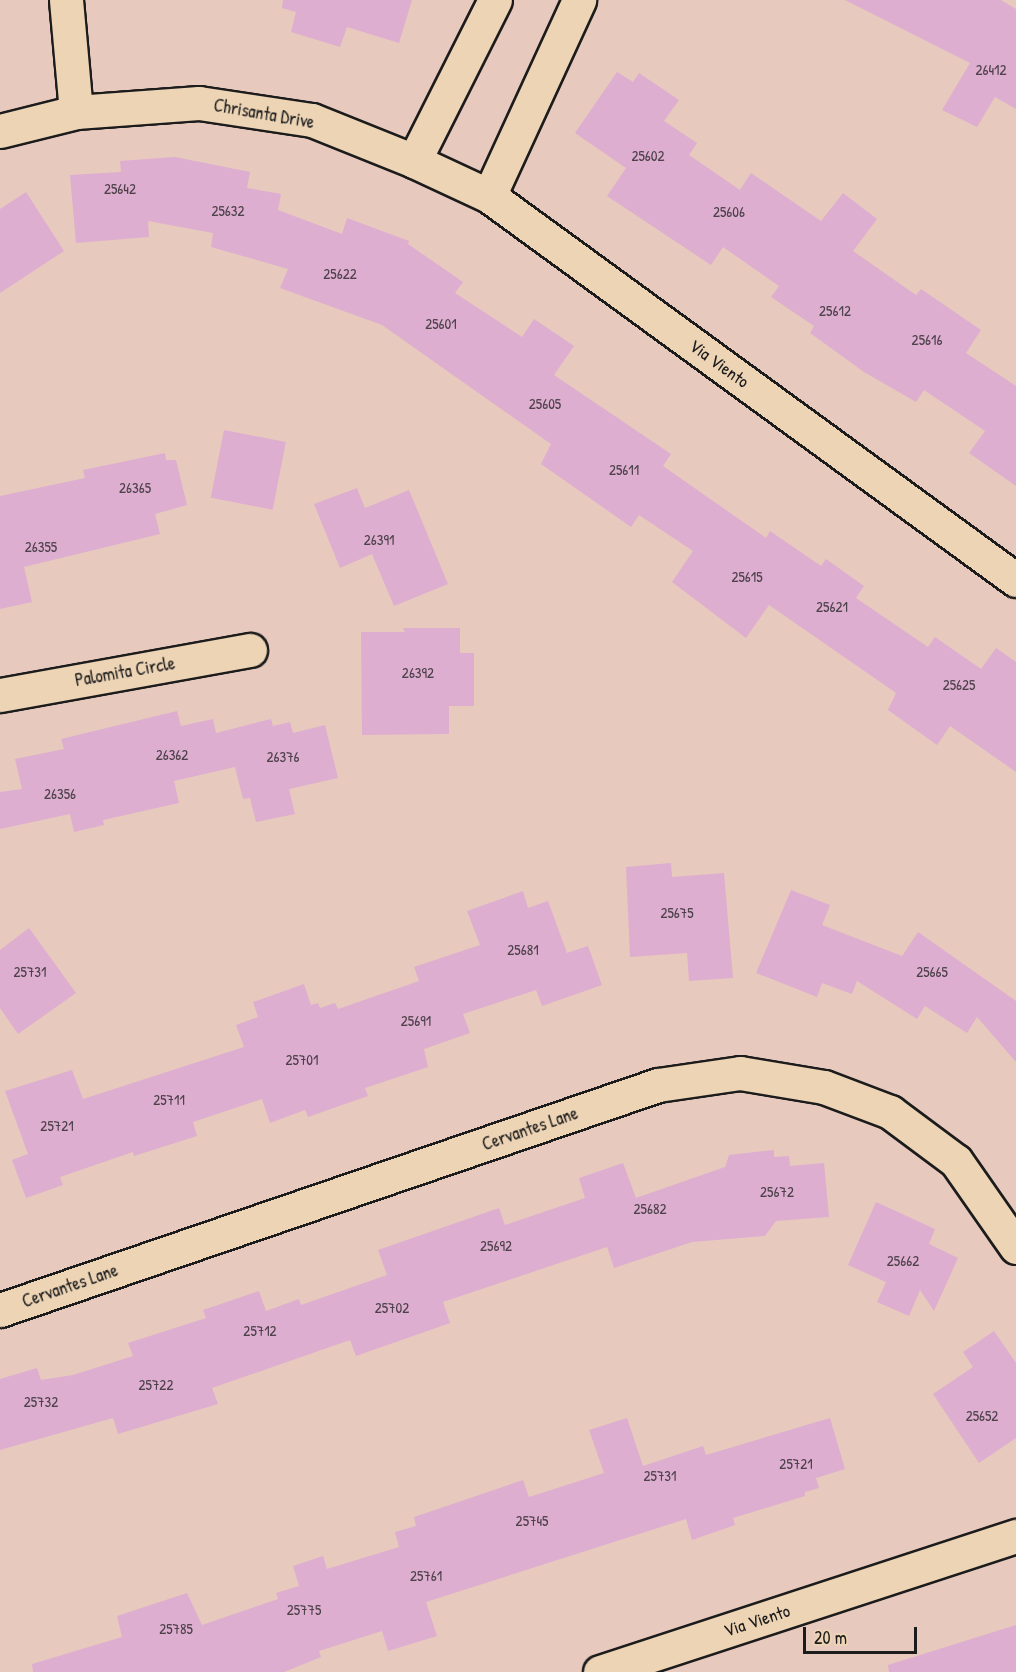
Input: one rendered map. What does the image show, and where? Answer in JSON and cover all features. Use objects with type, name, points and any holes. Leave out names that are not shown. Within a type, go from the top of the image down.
[{"type":"street","points":[[66,0],[76,112]]},
{"type":"street","points":[[414,161],[495,0]]},
{"type":"street","points":[[489,196],[579,0]]},
{"type":"street","name":"Chrisanta Drive","points":[[0,131],[76,112],[200,103],[312,120],[414,161]]},
{"type":"street","name":"Via Viento","points":[[414,161],[489,196],[1016,580]]},
{"type":"street","name":"Palomita Circle","points":[[0,696],[250,650]]},
{"type":"street","name":"Cervantes Lane","points":[[0,1310],[658,1085],[740,1073],[824,1087],[890,1112],[956,1161],[1016,1247]]},
{"type":"street","name":"Via Viento","points":[[600,1672],[1016,1536]]},
{"type":"building","points":[[283,0],[412,0],[399,43],[347,27],[340,47],[291,32],[296,12],[282,8]]},
{"type":"building","points":[[845,0],[1001,0],[1016,9],[1016,109],[995,97],[977,127],[942,110],[970,63]]},
{"type":"building","points":[[617,72],[633,82],[639,73],[679,100],[664,121],[697,143],[689,155],[740,190],[751,173],[821,221],[843,193],[877,219],[853,251],[916,295],[921,289],[981,330],[966,353],[1016,386],[1016,486],[969,453],[985,431],[924,390],[916,402],[864,372],[810,333],[814,326],[771,297],[779,286],[723,247],[711,265],[607,196],[626,168],[575,133]]},
{"type":"building","points":[[175,157],[250,172],[247,188],[281,194],[278,210],[342,234],[347,218],[409,241],[408,244],[463,282],[455,293],[522,337],[534,319],[574,346],[554,375],[671,454],[663,466],[766,538],[770,531],[821,566],[826,559],[864,586],[856,598],[928,647],[935,637],[981,669],[996,648],[1016,662],[1016,772],[950,726],[937,745],[888,710],[896,693],[769,605],[746,638],[672,582],[693,551],[639,515],[631,527],[541,464],[551,444],[382,325],[280,288],[288,269],[211,247],[213,233],[148,221],[149,237],[76,243],[70,175],[121,172],[120,161]]},
{"type":"building","points":[[26,192],[64,251],[0,293],[0,209]]},
{"type":"building","points":[[224,430],[286,442],[273,510],[211,498]]},
{"type":"building","points":[[165,453],[166,460],[176,460],[187,505],[155,514],[160,534],[24,567],[32,602],[0,609],[0,496],[85,478],[83,470]]},
{"type":"building","points":[[357,488],[365,508],[409,490],[448,584],[394,606],[372,554],[340,568],[314,504]]},
{"type":"building","points":[[403,628],[460,628],[460,653],[474,653],[474,706],[449,706],[449,734],[362,735],[361,632],[405,632]]},
{"type":"building","points":[[177,711],[181,726],[213,719],[216,733],[271,719],[273,726],[290,722],[293,733],[325,725],[338,778],[289,789],[295,814],[256,822],[250,798],[243,799],[235,767],[174,781],[179,803],[103,820],[104,825],[74,832],[70,814],[0,829],[0,792],[22,789],[15,759],[64,749],[61,739]]},
{"type":"building","points":[[671,863],[672,877],[724,873],[733,978],[689,981],[687,953],[630,957],[626,867]]},
{"type":"building","points":[[791,890],[830,905],[822,925],[902,956],[918,932],[1016,1001],[1016,1062],[977,1017],[967,1033],[925,1006],[917,1019],[857,981],[852,994],[822,983],[817,997],[756,973]]},
{"type":"building","points":[[523,891],[528,908],[548,901],[567,953],[588,946],[602,985],[542,1006],[536,990],[463,1014],[470,1033],[424,1049],[428,1067],[365,1088],[368,1096],[308,1117],[305,1110],[270,1123],[262,1099],[193,1122],[197,1136],[134,1156],[133,1152],[60,1177],[63,1185],[26,1198],[12,1160],[28,1154],[5,1091],[72,1070],[83,1099],[244,1047],[236,1025],[258,1017],[253,1002],[304,984],[311,1005],[318,1003],[320,1008],[335,1003],[338,1009],[419,981],[414,967],[480,945],[467,911]]},
{"type":"building","points":[[29,928],[76,993],[18,1034],[0,1008],[0,950]]},
{"type":"building","points":[[774,1150],[774,1157],[789,1156],[790,1166],[824,1163],[829,1217],[776,1221],[765,1236],[692,1242],[614,1268],[607,1247],[443,1302],[450,1323],[356,1356],[350,1340],[212,1388],[218,1404],[118,1434],[113,1418],[0,1450],[0,1379],[37,1368],[41,1380],[73,1375],[133,1356],[128,1343],[206,1318],[203,1310],[259,1291],[266,1311],[299,1299],[301,1305],[387,1275],[378,1250],[499,1208],[505,1225],[585,1198],[579,1178],[623,1163],[636,1198],[725,1167],[729,1155]]},
{"type":"building","points":[[876,1202],[935,1229],[929,1244],[958,1258],[934,1311],[920,1290],[909,1316],[877,1302],[886,1282],[848,1265]]},
{"type":"building","points":[[994,1331],[1016,1363],[1016,1438],[979,1463],[933,1394],[973,1367],[963,1352]]},
{"type":"building","points":[[627,1418],[643,1466],[703,1446],[706,1455],[830,1418],[845,1469],[816,1478],[819,1488],[805,1492],[805,1496],[733,1518],[735,1525],[692,1540],[686,1519],[426,1602],[437,1636],[388,1651],[382,1631],[319,1651],[321,1657],[284,1672],[33,1672],[32,1664],[122,1637],[117,1616],[187,1593],[202,1625],[278,1599],[276,1593],[299,1586],[293,1566],[323,1556],[327,1569],[399,1547],[395,1532],[416,1526],[414,1517],[523,1480],[529,1497],[604,1473],[589,1430]]},
{"type":"building","points":[[1016,1625],[1016,1672],[889,1672],[888,1665]]}]
